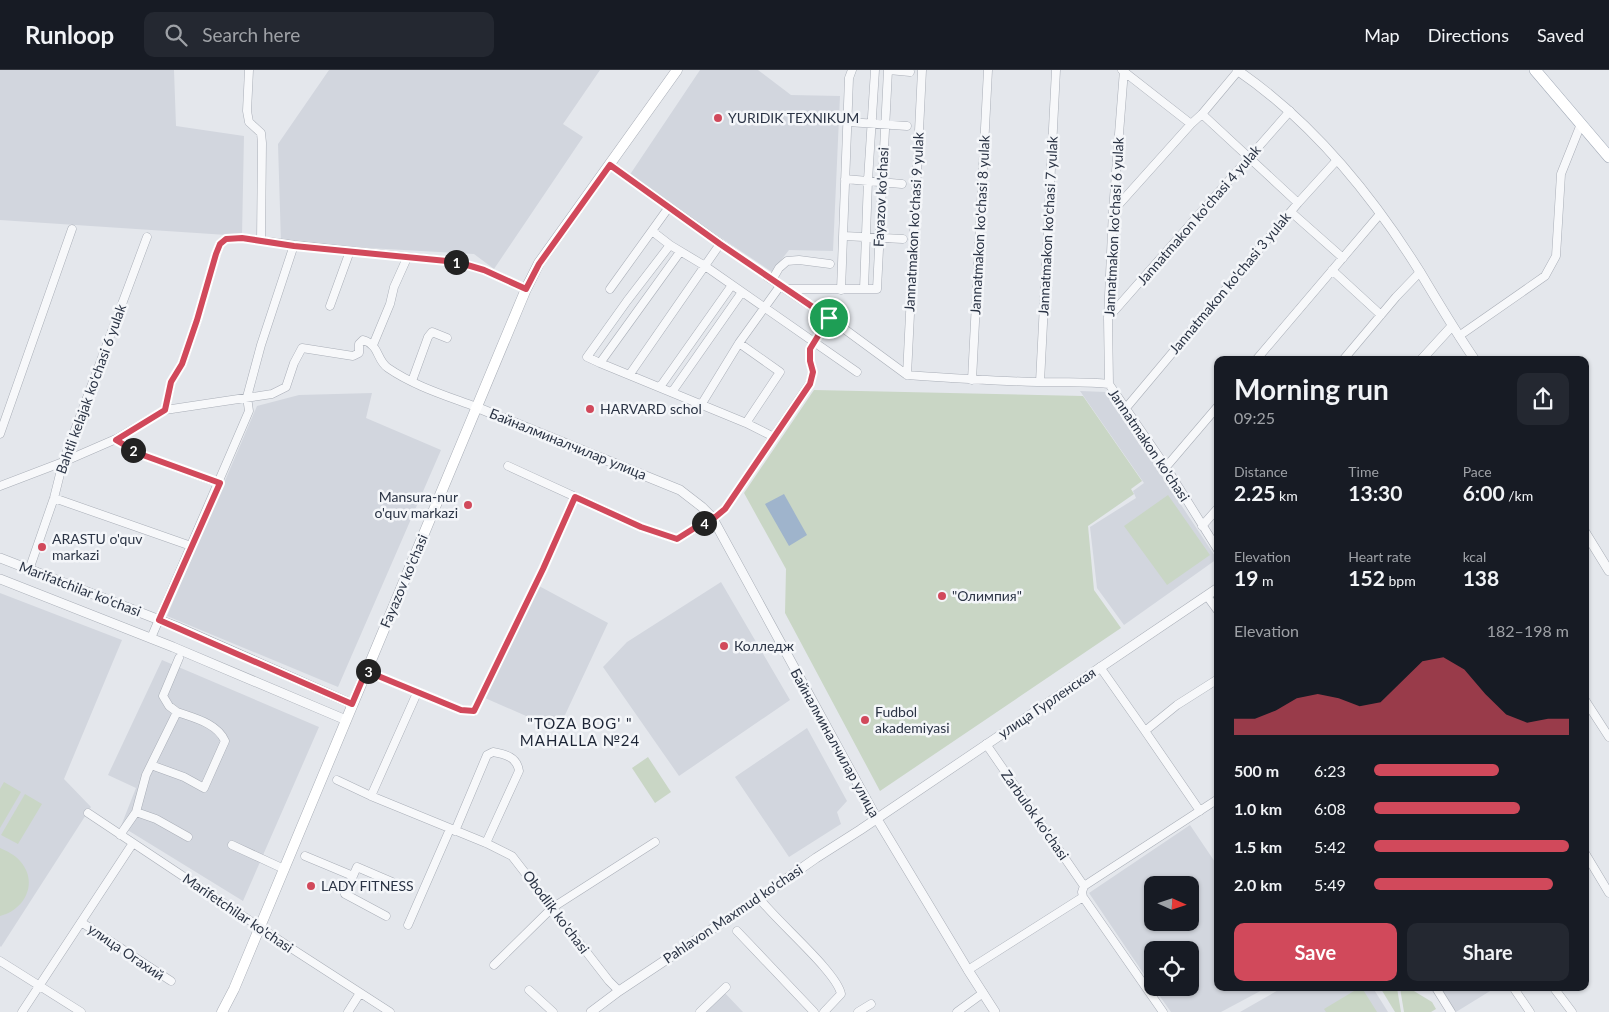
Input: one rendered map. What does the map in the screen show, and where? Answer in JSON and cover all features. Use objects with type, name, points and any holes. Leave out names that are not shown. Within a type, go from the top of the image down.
[{"type":"main road","name":"Fayazov ko'chasi","points":[[222,1012],[284,869],[526,289],[539,264],[677,70]]},
{"type":"main road","points":[[1535,70],[1608,154]]},
{"type":"street","points":[[249,70],[247,111],[249,122],[261,133],[262,143],[261,241]]},
{"type":"street","points":[[841,290],[849,78],[852,70]]},
{"type":"street","points":[[701,405],[739,343],[764,307],[783,287],[841,290],[864,289],[875,70]]},
{"type":"street","points":[[888,70],[910,72]]},
{"type":"street","name":"Fayazov ko'chasi","points":[[864,289],[877,289],[888,70]]},
{"type":"street","name":"Jannatmakon ko'chasi 9 yulak","points":[[907,375],[922,70]]},
{"type":"street","name":"Jannatmakon ko'chasi 8 yulak","points":[[972,380],[988,70]]},
{"type":"street","name":"Jannatmakon ko'chasi 7 yulak","points":[[1040,382],[1056,70]]},
{"type":"street","points":[[1122,70],[1191,124]]},
{"type":"street","name":"Jannatmakon ko'chasi 6 yulak","points":[[1109,384],[1108,318],[1122,70]]},
{"type":"street","points":[[1113,211],[1202,114],[1238,70],[1290,111],[1360,187],[1420,272],[1472,356]]},
{"type":"street","name":"Jannatmakon ko'chasi 4 yulak","points":[[1108,318],[1290,111]]},
{"type":"street","points":[[1202,114],[1298,203]]},
{"type":"street","points":[[848,122],[907,126]]},
{"type":"street","points":[[1459,336],[1545,276],[1556,256],[1561,174],[1581,124]]},
{"type":"street","name":"Jannatmakon ko'chasi 3 yulak","points":[[1126,408],[1290,212],[1337,160]]},
{"type":"street","points":[[610,165],[720,244],[829,318],[907,375]]},
{"type":"street","points":[[845,179],[902,184]]},
{"type":"street","points":[[610,289],[670,207]]},
{"type":"street","points":[[1290,212],[1343,258]]},
{"type":"street","points":[[1259,356],[1380,214]]},
{"type":"street","points":[[0,434],[72,229]]},
{"type":"street","points":[[652,231],[857,372]]},
{"type":"street","points":[[844,236],[903,239]]},
{"type":"street","name":"Bahtli kelajak ko'chasi 6 yulak","points":[[29,570],[54,498],[63,462],[147,237]]},
{"type":"street","points":[[165,410],[171,382],[182,364],[216,254],[220,244],[226,239],[242,238],[294,246],[457,262],[484,270],[526,289]]},
{"type":"street","points":[[630,374],[720,244]]},
{"type":"street","points":[[670,245],[587,356],[746,423],[774,437]]},
{"type":"street","points":[[151,638],[190,546],[220,483],[249,411],[247,397],[266,326],[294,246]]},
{"type":"street","points":[[330,306],[350,251]]},
{"type":"street","points":[[600,363],[680,252]]},
{"type":"street","points":[[0,486],[116,440],[165,410],[272,394],[286,387],[294,363],[302,348],[353,356],[359,353],[359,344],[363,340],[373,345],[390,304],[394,287],[408,258]]},
{"type":"street","points":[[772,280],[779,268],[787,261],[799,260],[830,264]]},
{"type":"street","points":[[1332,270],[1381,315]]},
{"type":"street","points":[[1346,356],[1420,272]]},
{"type":"street","points":[[660,387],[732,285]]},
{"type":"street","points":[[672,392],[742,292]]},
{"type":"street","points":[[508,466],[641,527],[677,539],[725,509],[810,384],[813,372],[810,361],[810,349],[829,318]]},
{"type":"street","points":[[1425,356],[1452,326]]},
{"type":"street","points":[[412,381],[428,337],[432,332],[447,338]]},
{"type":"street","points":[[739,343],[780,372],[746,423]]},
{"type":"street","name":"Байналминалчилар улица","points":[[373,345],[385,367],[412,381],[680,490],[702,507],[712,518],[877,819],[995,1012]]},
{"type":"street","name":"Jannatmakon ko'chasi","points":[[907,375],[972,380],[1109,384],[1166,467],[1214,544]]},
{"type":"street","points":[[1166,467],[1214,411]]},
{"type":"street","points":[[116,440],[140,454],[220,483]]},
{"type":"street","points":[[366,671],[461,710],[474,711],[543,569],[575,497]]},
{"type":"street","points":[[54,498],[190,546]]},
{"type":"street","points":[[1202,526],[1214,512]]},
{"type":"street","points":[[1589,538],[1609,571]]},
{"type":"street","name":"Marifatchilar ko'chasi","points":[[0,558],[159,620],[352,704]]},
{"type":"street","name":"Marifatchilar ko'chasi","points":[[0,579],[151,638],[346,720]]},
{"type":"street","name":"улица Гурленская","points":[[877,819],[1214,591]]},
{"type":"street","points":[[1207,596],[1214,606]]},
{"type":"street","points":[[151,765],[184,777],[204,788],[225,741],[221,733],[205,722],[177,712],[169,706],[163,696],[179,658]]},
{"type":"street","points":[[1100,667],[1200,811]]},
{"type":"street","points":[[1145,731],[1177,705],[1214,681]]},
{"type":"street","points":[[371,796],[417,693]]},
{"type":"street","points":[[1589,706],[1609,737]]},
{"type":"street","points":[[120,835],[136,812],[146,775],[177,712]]},
{"type":"street","name":"Zarbulok ko'chasi","points":[[986,744],[1084,886]]},
{"type":"street","points":[[408,925],[487,756],[493,752],[502,753],[515,760],[519,771],[486,843]]},
{"type":"street","name":"Obodlik ko'chasi","points":[[337,780],[486,843],[512,856],[619,992]]},
{"type":"street","points":[[1163,1012],[1083,897],[1082,892],[1084,886],[1214,802]]},
{"type":"street","name":"Marifetchilar ko'chasi","points":[[88,812],[259,928],[390,1012]]},
{"type":"street","points":[[136,812],[156,819],[188,837]]},
{"type":"street","name":"Pahlavon Maxmud ko'chasi","points":[[591,1012],[816,858],[877,819]]},
{"type":"street","points":[[494,965],[552,908],[655,842]]},
{"type":"street","name":"улица Огахий","points":[[22,1012],[133,843]]},
{"type":"street","points":[[232,845],[284,869]]},
{"type":"street","points":[[305,856],[353,876]]},
{"type":"street","points":[[1589,860],[1609,893]]},
{"type":"street","points":[[386,916],[345,894],[357,867],[392,882]]},
{"type":"street","points":[[968,970],[1083,897]]},
{"type":"street","points":[[759,898],[840,987],[841,994],[824,1012]]},
{"type":"street","name":"улица Огахий","points":[[81,922],[171,981]]},
{"type":"street","points":[[737,931],[814,1012]]},
{"type":"street","points":[[0,961],[81,1012]]},
{"type":"street","points":[[700,1012],[726,987]]},
{"type":"street","points":[[530,990],[553,1012]]},
{"type":"street","points":[[1438,991],[1451,1012]]},
{"type":"street","points":[[1516,991],[1530,1012]]},
{"type":"street","points":[[1556,991],[1572,1012]]},
{"type":"street","points":[[348,1012],[360,993]]},
{"type":"street","points":[[957,1012],[983,993]]},
{"type":"street","points":[[858,1012],[871,1004]]},
{"type":"shaded area","points":[[0,70],[174,70],[176,126],[244,136],[242,236],[0,220]]},
{"type":"shaded area","points":[[329,70],[600,70],[563,124],[583,137],[494,269],[474,254],[281,243],[278,144]]},
{"type":"shaded area","points":[[700,70],[758,70],[791,95],[840,96],[833,251],[789,250],[775,268],[775,274],[629,176]]},
{"type":"shaded area","points":[[1080,391],[1106,392],[1214,554],[1214,561],[1124,625],[1097,588],[1090,527],[1136,498],[1133,491],[1144,483]]},
{"type":"shaded area","points":[[372,393],[366,418],[441,450],[338,687],[167,616],[257,406],[299,395]]},
{"type":"shaded area","points":[[721,582],[790,700],[679,776],[603,667],[627,642]]},
{"type":"shaded area","points":[[539,586],[608,623],[558,730],[485,698]]},
{"type":"shaded area","points":[[0,593],[122,640],[64,779],[91,807],[1,947],[0,946]]},
{"type":"shaded area","points":[[162,660],[319,727],[243,901],[121,826],[136,788],[108,775]]},
{"type":"shaded area","points":[[807,728],[847,801],[837,812],[841,824],[789,857],[735,777]]},
{"type":"shaded area","points":[[1190,825],[1214,861],[1214,991],[1260,991],[1221,1012],[1171,1012],[1160,996],[1199,996],[1199,941],[1144,941],[1144,974],[1089,893]]},
{"type":"shaded area","points":[[723,991],[743,1012],[703,1012]]},
{"type":"shaded area","points":[[1277,991],[1375,991],[1388,1012],[1240,1012]]},
{"type":"shaded area","points":[[1442,991],[1490,991],[1456,1012]]},
{"type":"green space","name":"\"Олимпия\"","points":[[814,390],[1083,396],[1142,481],[1131,489],[1134,494],[1088,526],[1094,590],[1121,628],[880,791],[785,613],[786,569],[744,493]]},
{"type":"green space","points":[[1168,495],[1210,555],[1167,585],[1124,526]]},
{"type":"green space","points":[[648,757],[671,792],[655,803],[632,768]]},
{"type":"green space","points":[[4,782],[21,792],[0,828],[0,789]]},
{"type":"green space","points":[[25,794],[42,804],[18,844],[1,835]]},
{"type":"green space","points":[[0,848],[20,861],[26,869],[29,886],[22,901],[16,908],[0,916]]},
{"type":"green space","points":[[1354,991],[1364,991],[1377,1012],[1326,1012],[1324,1009]]},
{"type":"green space","points":[[1382,991],[1398,991],[1401,1012],[1395,1012]]},
{"type":"green space","points":[[1400,991],[1414,991],[1432,1002],[1436,1009],[1431,1012],[1404,1012]]},
{"type":"water","points":[[784,494],[807,535],[789,546],[765,504]]},
{"type":"place","name":"YURIDIK TEXNIKUM","points":[[718,118]]},
{"type":"place","name":"HARVARD schol","points":[[590,409]]},
{"type":"place","name":"Mansura-nur o'quv markazi","points":[[468,505]]},
{"type":"place","name":"ARASTU o'quv markazi","points":[[42,547]]},
{"type":"place","name":"\"Олимпия\"","points":[[942,596]]},
{"type":"place","name":"Колледж","points":[[724,646]]},
{"type":"place","name":"Fudbol akademiyasi","points":[[865,720]]},
{"type":"place","name":"LADY FITNESS","points":[[311,886]]},
{"type":"district","name":"\"TOZA BOG' \" MAHALLA №24","points":[[580,732]]},
{"type":"route","points":[[610,165],[720,244],[829,318],[810,349],[810,361],[813,372],[810,384],[725,509],[713,519],[712,517],[677,539],[641,527],[575,497],[543,569],[474,711],[461,710],[366,671],[352,704],[159,620],[190,546],[220,483],[140,454],[116,440],[165,410],[171,382],[182,364],[206,292],[216,254],[220,244],[226,239],[242,238],[294,246],[457,262],[484,270],[526,289],[539,264],[610,165]]}]
